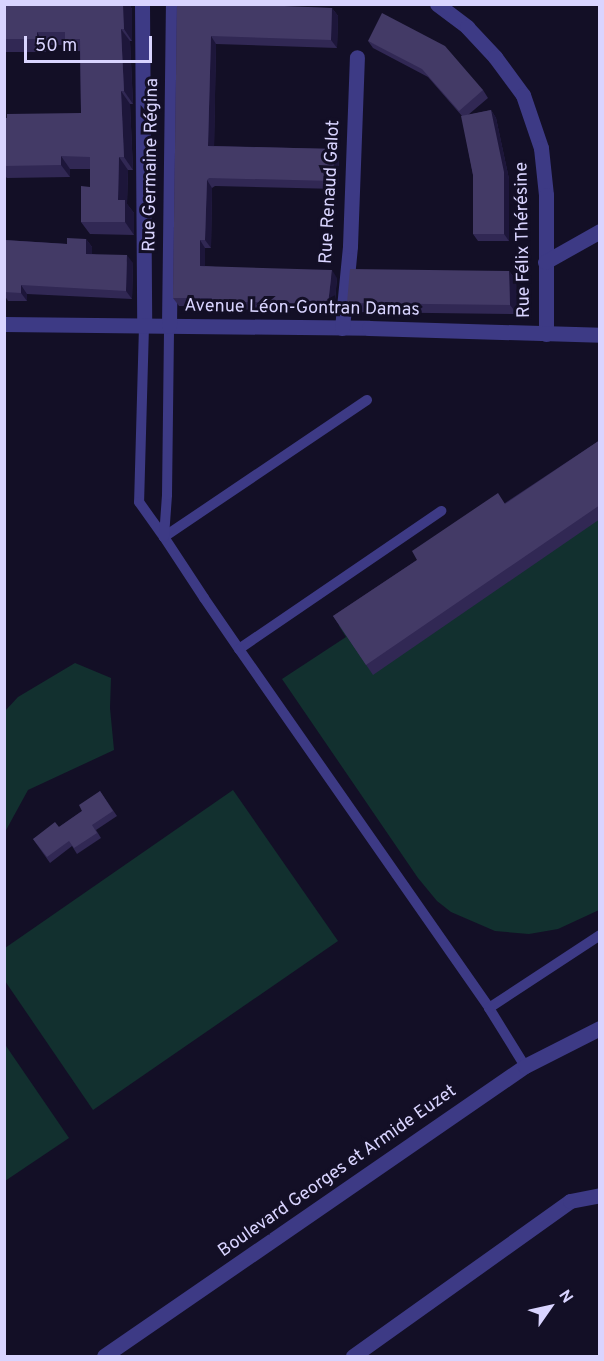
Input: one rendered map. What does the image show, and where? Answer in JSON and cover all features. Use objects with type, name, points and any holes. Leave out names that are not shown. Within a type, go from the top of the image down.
[{"type":"street","name":"Rue Germaine Régina","points":[[142,4],[144,326]]},
{"type":"street","name":"Rue Germaine Régina","points":[[170,326],[173,4]]},
{"type":"street","name":"Rue Félix Thérésine","points":[[437,4],[468,27],[495,57],[523,95],[541,148],[546,195],[546,334]]},
{"type":"street","name":"Rue Renaud Galot","points":[[342,328],[350,246],[357,57]]},
{"type":"street","points":[[545,262],[600,231]]},
{"type":"street","name":"Avenue Léon-Gontran Damas","points":[[4,324],[342,328],[600,335]]},
{"type":"street","name":"Boulevard Georges et Armide Euzet","points":[[104,1356],[525,1066],[600,1028]]},
{"type":"street","points":[[353,1356],[570,1201],[600,1194]]},
{"type":"lane","points":[[144,326],[139,501],[238,649],[489,1008],[525,1066]]},
{"type":"lane","points":[[164,537],[167,495],[170,326]]},
{"type":"lane","points":[[164,537],[367,400]]},
{"type":"lane","points":[[238,649],[441,511]]},
{"type":"lane","points":[[489,1008],[600,935]]},
{"type":"green space","points":[[599,454],[599,910],[558,929],[529,934],[495,931],[451,912],[437,901],[418,878],[282,679],[346,637],[339,626]]},
{"type":"green space","points":[[75,663],[111,678],[110,708],[114,750],[28,790],[5,832],[5,711],[18,697]]},
{"type":"green space","points":[[233,790],[338,941],[93,1110],[5,981],[5,948]]},
{"type":"green space","points":[[4,1043],[69,1138],[5,1181],[4,1181]]},
{"type":"building","points":[[4,4],[123,4],[124,29],[121,29],[124,91],[121,91],[124,157],[119,157],[118,200],[125,200],[125,222],[81,222],[81,186],[90,187],[90,157],[61,156],[61,165],[4,166],[4,118],[7,118],[7,114],[81,113],[80,39],[65,39],[65,32],[37,32],[37,39],[4,39]]},
{"type":"building","points":[[177,4],[332,8],[331,40],[211,36],[208,146],[334,149],[333,181],[209,178],[207,180],[205,240],[200,240],[200,266],[332,270],[328,304],[173,298]]},
{"type":"building","points":[[382,13],[445,46],[483,90],[459,111],[422,69],[368,41]]},
{"type":"building","points":[[491,110],[504,172],[504,234],[473,234],[473,175],[461,116]]},
{"type":"building","points":[[67,238],[86,239],[86,254],[127,255],[126,291],[21,285],[21,293],[4,292],[4,240],[67,244]]},
{"type":"building","points":[[350,269],[509,271],[510,305],[347,303]]},
{"type":"building","points":[[600,440],[600,505],[366,665],[333,616],[417,560],[412,551],[498,493],[505,504]]},
{"type":"building","points":[[100,791],[113,811],[92,825],[97,833],[74,848],[69,841],[47,857],[33,839],[55,822],[59,827],[82,811],[79,805]]}]
